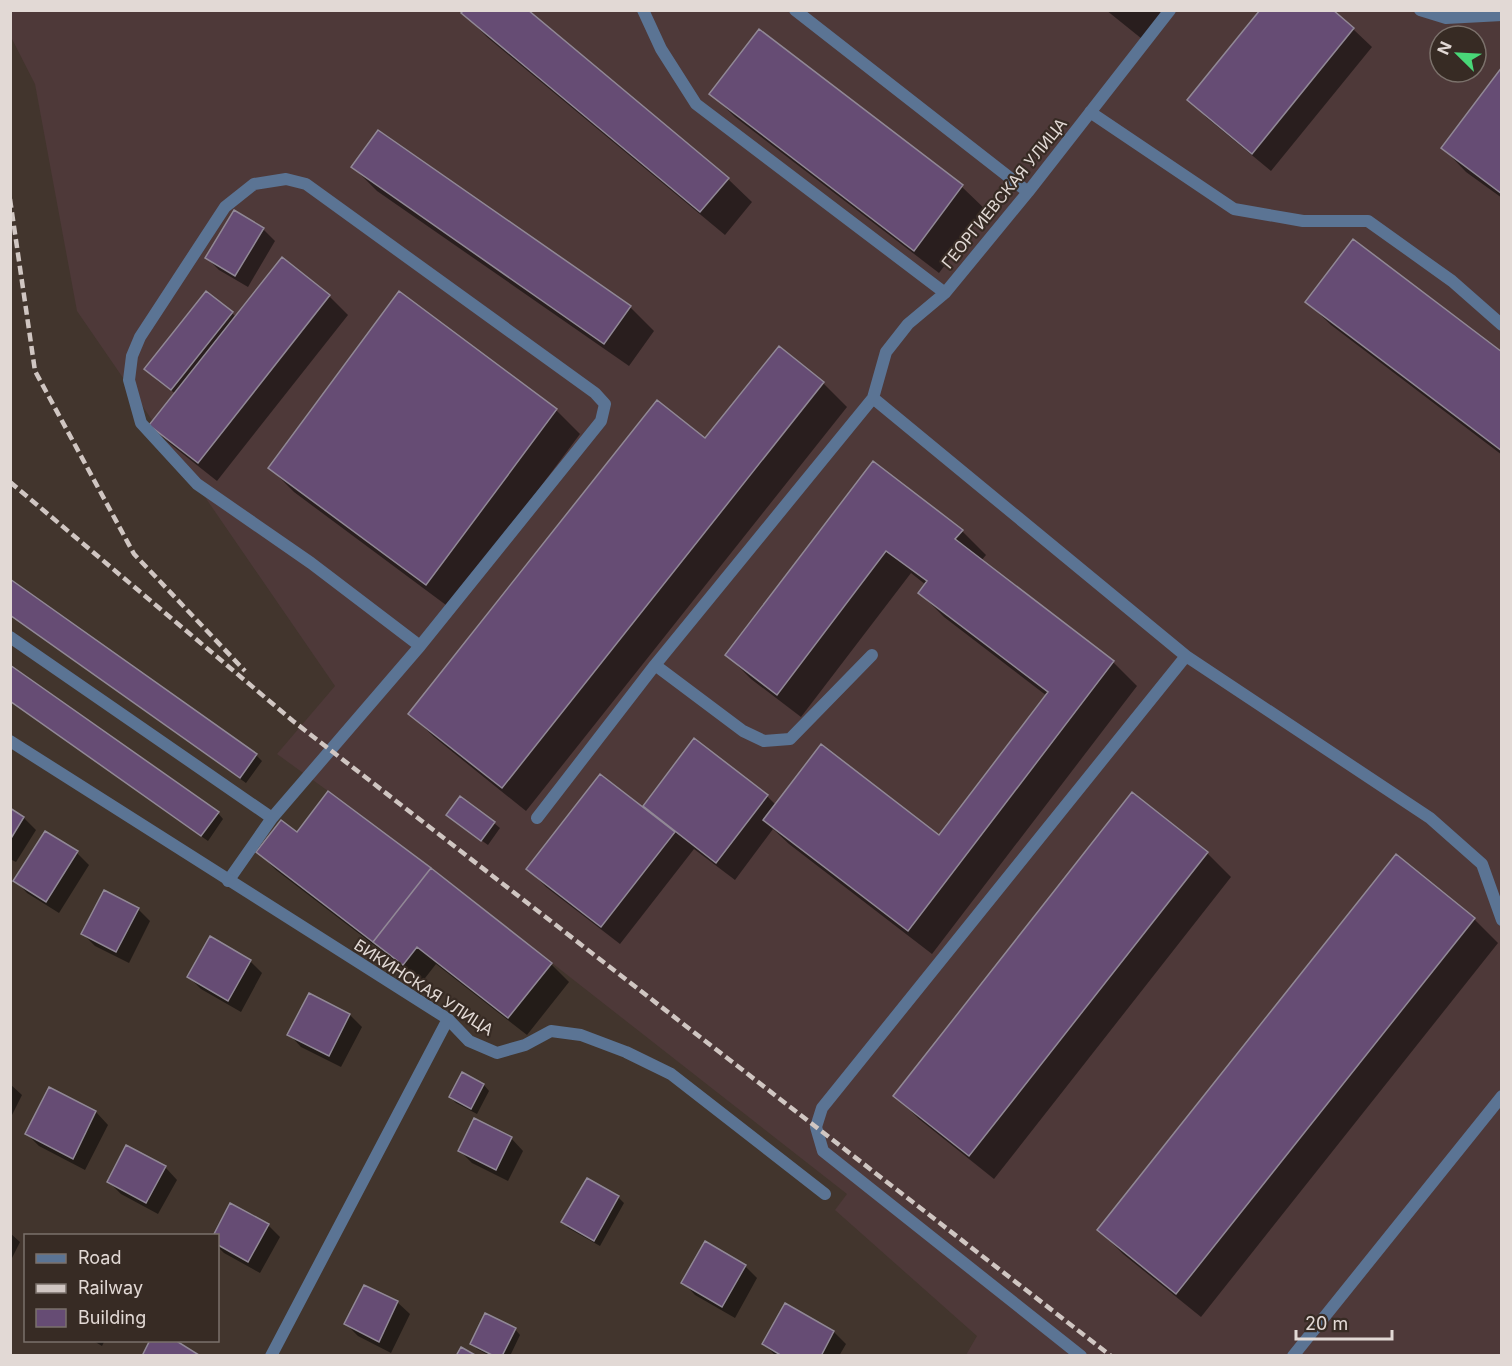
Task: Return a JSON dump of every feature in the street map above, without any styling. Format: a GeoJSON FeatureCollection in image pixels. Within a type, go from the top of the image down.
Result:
{"type":"FeatureCollection","features":[{"type":"Feature","properties":{"kind":"street"},"geometry":{"type":"LineString","coordinates":[[643,10],[661,49],[696,104],[945,293]]}},
{"type":"Feature","properties":{"kind":"street"},"geometry":{"type":"LineString","coordinates":[[795,10],[1028,192]]}},
{"type":"Feature","properties":{"kind":"street","name":"ГЕОРГИЕВСКАЯ УЛИЦА"},"geometry":{"type":"LineString","coordinates":[[873,398],[886,352],[908,324],[945,293],[1028,192],[1170,10]]}},
{"type":"Feature","properties":{"kind":"street"},"geometry":{"type":"LineString","coordinates":[[1420,10],[1446,18],[1502,15]]}},
{"type":"Feature","properties":{"kind":"street"},"geometry":{"type":"LineString","coordinates":[[1090,112],[1234,209],[1303,221],[1368,221],[1452,281],[1502,325]]}},
{"type":"Feature","properties":{"kind":"street"},"geometry":{"type":"LineString","coordinates":[[228,880],[272,818],[420,646],[602,421],[605,404],[595,393],[306,184],[286,179],[254,184],[225,207],[140,337],[132,357],[129,380],[141,423],[197,484],[311,563],[420,646]]}},
{"type":"Feature","properties":{"kind":"street"},"geometry":{"type":"LineString","coordinates":[[537,819],[655,665],[873,398],[1186,656],[1430,818],[1482,864],[1502,920]]}},
{"type":"Feature","properties":{"kind":"street"},"geometry":{"type":"LineString","coordinates":[[10,637],[272,818]]}},
{"type":"Feature","properties":{"kind":"street"},"geometry":{"type":"LineString","coordinates":[[655,665],[743,731],[764,741],[790,739],[872,655]]}},
{"type":"Feature","properties":{"kind":"street"},"geometry":{"type":"LineString","coordinates":[[1081,1356],[823,1151],[816,1127],[822,1108],[1186,656]]}},
{"type":"Feature","properties":{"kind":"street","name":"БИКИНСКАЯ УЛИЦА"},"geometry":{"type":"LineString","coordinates":[[10,741],[448,1019],[469,1041],[497,1053],[525,1045],[551,1031],[581,1035],[626,1052],[671,1074],[825,1194]]}},
{"type":"Feature","properties":{"kind":"street"},"geometry":{"type":"LineString","coordinates":[[271,1356],[448,1019]]}},
{"type":"Feature","properties":{"kind":"street"},"geometry":{"type":"LineString","coordinates":[[1293,1356],[1502,1096]]}},
{"type":"Feature","properties":{"kind":"shaded area"},"geometry":{"type":"Polygon","coordinates":[[[11,10],[1501,11],[1501,1355],[966,1355],[977,1336],[835,1210],[847,1194],[552,963],[277,754],[335,686],[77,311],[35,84],[11,37],[11,10]]]}},
{"type":"Feature","properties":{"kind":"building"},"geometry":{"type":"Polygon","coordinates":[[[464,10],[528,10],[729,178],[700,212],[461,13],[464,10]]]}},
{"type":"Feature","properties":{"kind":"building"},"geometry":{"type":"Polygon","coordinates":[[[1260,10],[1333,10],[1354,28],[1252,154],[1187,100],[1260,10]]]}},
{"type":"Feature","properties":{"kind":"building"},"geometry":{"type":"Polygon","coordinates":[[[759,29],[963,185],[914,251],[709,94],[759,29]]]}},
{"type":"Feature","properties":{"kind":"building"},"geometry":{"type":"Polygon","coordinates":[[[1502,67],[1502,194],[1441,148],[1502,67]]]}},
{"type":"Feature","properties":{"kind":"building"},"geometry":{"type":"Polygon","coordinates":[[[378,130],[631,306],[604,344],[351,167],[378,130]]]}},
{"type":"Feature","properties":{"kind":"building"},"geometry":{"type":"Polygon","coordinates":[[[234,210],[264,228],[235,276],[205,258],[234,210]]]}},
{"type":"Feature","properties":{"kind":"building"},"geometry":{"type":"Polygon","coordinates":[[[1353,239],[1502,352],[1502,451],[1305,302],[1353,239]]]}},
{"type":"Feature","properties":{"kind":"building"},"geometry":{"type":"Polygon","coordinates":[[[282,257],[330,295],[198,463],[149,425],[282,257]]]}},
{"type":"Feature","properties":{"kind":"building"},"geometry":{"type":"Polygon","coordinates":[[[206,291],[233,312],[171,390],[144,369],[206,291]]]}},
{"type":"Feature","properties":{"kind":"building"},"geometry":{"type":"Polygon","coordinates":[[[399,291],[557,409],[426,585],[268,468],[399,291]]]}},
{"type":"Feature","properties":{"kind":"building"},"geometry":{"type":"Polygon","coordinates":[[[779,346],[824,382],[502,788],[408,714],[657,400],[705,438],[779,346]]]}},
{"type":"Feature","properties":{"kind":"building"},"geometry":{"type":"Polygon","coordinates":[[[873,461],[963,530],[955,539],[1114,661],[908,931],[763,820],[821,744],[939,835],[1048,692],[918,593],[927,581],[886,551],[777,695],[725,655],[873,461]]]}},
{"type":"Feature","properties":{"kind":"building"},"geometry":{"type":"Polygon","coordinates":[[[10,579],[257,754],[240,778],[10,615],[10,579]]]}},
{"type":"Feature","properties":{"kind":"building"},"geometry":{"type":"Polygon","coordinates":[[[10,665],[219,812],[201,836],[10,701],[10,665]]]}},
{"type":"Feature","properties":{"kind":"building"},"geometry":{"type":"Polygon","coordinates":[[[694,738],[768,795],[716,863],[643,806],[694,738]]]}},
{"type":"Feature","properties":{"kind":"building"},"geometry":{"type":"Polygon","coordinates":[[[600,774],[675,832],[601,927],[526,869],[600,774]]]}},
{"type":"Feature","properties":{"kind":"building"},"geometry":{"type":"Polygon","coordinates":[[[328,791],[431,868],[373,942],[256,852],[281,820],[297,832],[328,791]]]}},
{"type":"Feature","properties":{"kind":"building"},"geometry":{"type":"Polygon","coordinates":[[[1132,792],[1208,852],[969,1156],[893,1096],[1132,792]]]}},
{"type":"Feature","properties":{"kind":"building"},"geometry":{"type":"Polygon","coordinates":[[[460,796],[495,822],[481,841],[446,815],[460,796]]]}},
{"type":"Feature","properties":{"kind":"building"},"geometry":{"type":"Polygon","coordinates":[[[10,808],[24,817],[10,840],[10,808]]]}},
{"type":"Feature","properties":{"kind":"building"},"geometry":{"type":"Polygon","coordinates":[[[45,831],[78,851],[46,902],[13,881],[45,831]]]}},
{"type":"Feature","properties":{"kind":"building"},"geometry":{"type":"Polygon","coordinates":[[[1396,854],[1475,918],[1176,1294],[1097,1230],[1396,854]]]}},
{"type":"Feature","properties":{"kind":"building"},"geometry":{"type":"Polygon","coordinates":[[[431,868],[552,963],[508,1018],[417,947],[403,965],[373,942],[431,868]]]}},
{"type":"Feature","properties":{"kind":"building"},"geometry":{"type":"Polygon","coordinates":[[[104,890],[139,908],[116,952],[81,934],[104,890]]]}},
{"type":"Feature","properties":{"kind":"building"},"geometry":{"type":"Polygon","coordinates":[[[210,936],[251,960],[228,1001],[187,977],[210,936]]]}},
{"type":"Feature","properties":{"kind":"building"},"geometry":{"type":"Polygon","coordinates":[[[309,993],[350,1014],[329,1056],[287,1035],[309,993]]]}},
{"type":"Feature","properties":{"kind":"building"},"geometry":{"type":"Polygon","coordinates":[[[462,1072],[484,1084],[471,1109],[449,1097],[462,1072]]]}},
{"type":"Feature","properties":{"kind":"building"},"geometry":{"type":"Polygon","coordinates":[[[49,1087],[96,1111],[73,1159],[25,1134],[49,1087]]]}},
{"type":"Feature","properties":{"kind":"building"},"geometry":{"type":"Polygon","coordinates":[[[474,1118],[512,1137],[496,1170],[458,1151],[474,1118]]]}},
{"type":"Feature","properties":{"kind":"building"},"geometry":{"type":"Polygon","coordinates":[[[126,1145],[166,1166],[146,1203],[107,1182],[126,1145]]]}},
{"type":"Feature","properties":{"kind":"building"},"geometry":{"type":"Polygon","coordinates":[[[587,1178],[619,1196],[594,1241],[561,1222],[587,1178]]]}},
{"type":"Feature","properties":{"kind":"building"},"geometry":{"type":"Polygon","coordinates":[[[230,1203],[269,1224],[248,1262],[219,1246],[219,1234],[214,1234],[230,1203]]]}},
{"type":"Feature","properties":{"kind":"building"},"geometry":{"type":"Polygon","coordinates":[[[705,1241],[746,1265],[722,1307],[681,1283],[705,1241]]]}},
{"type":"Feature","properties":{"kind":"building"},"geometry":{"type":"Polygon","coordinates":[[[364,1285],[398,1301],[379,1342],[344,1324],[364,1285]]]}},
{"type":"Feature","properties":{"kind":"building"},"geometry":{"type":"Polygon","coordinates":[[[785,1303],[834,1331],[821,1356],[782,1356],[762,1344],[785,1303]]]}},
{"type":"Feature","properties":{"kind":"building"},"geometry":{"type":"Polygon","coordinates":[[[485,1313],[516,1328],[502,1356],[494,1356],[470,1344],[485,1313]]]}},
{"type":"Feature","properties":{"kind":"building"},"geometry":{"type":"Polygon","coordinates":[[[149,1342],[178,1342],[199,1355],[142,1356],[149,1342]]]}},
{"type":"Feature","properties":{"kind":"building"},"geometry":{"type":"Polygon","coordinates":[[[461,1347],[477,1356],[456,1356],[461,1347]]]}},
{"type":"Feature","properties":{"kind":"railway"},"geometry":{"type":"LineString","coordinates":[[10,199],[35,371],[134,554],[245,671]]}},
{"type":"Feature","properties":{"kind":"railway"},"geometry":{"type":"LineString","coordinates":[[10,482],[293,721],[1111,1356]]}}]}
